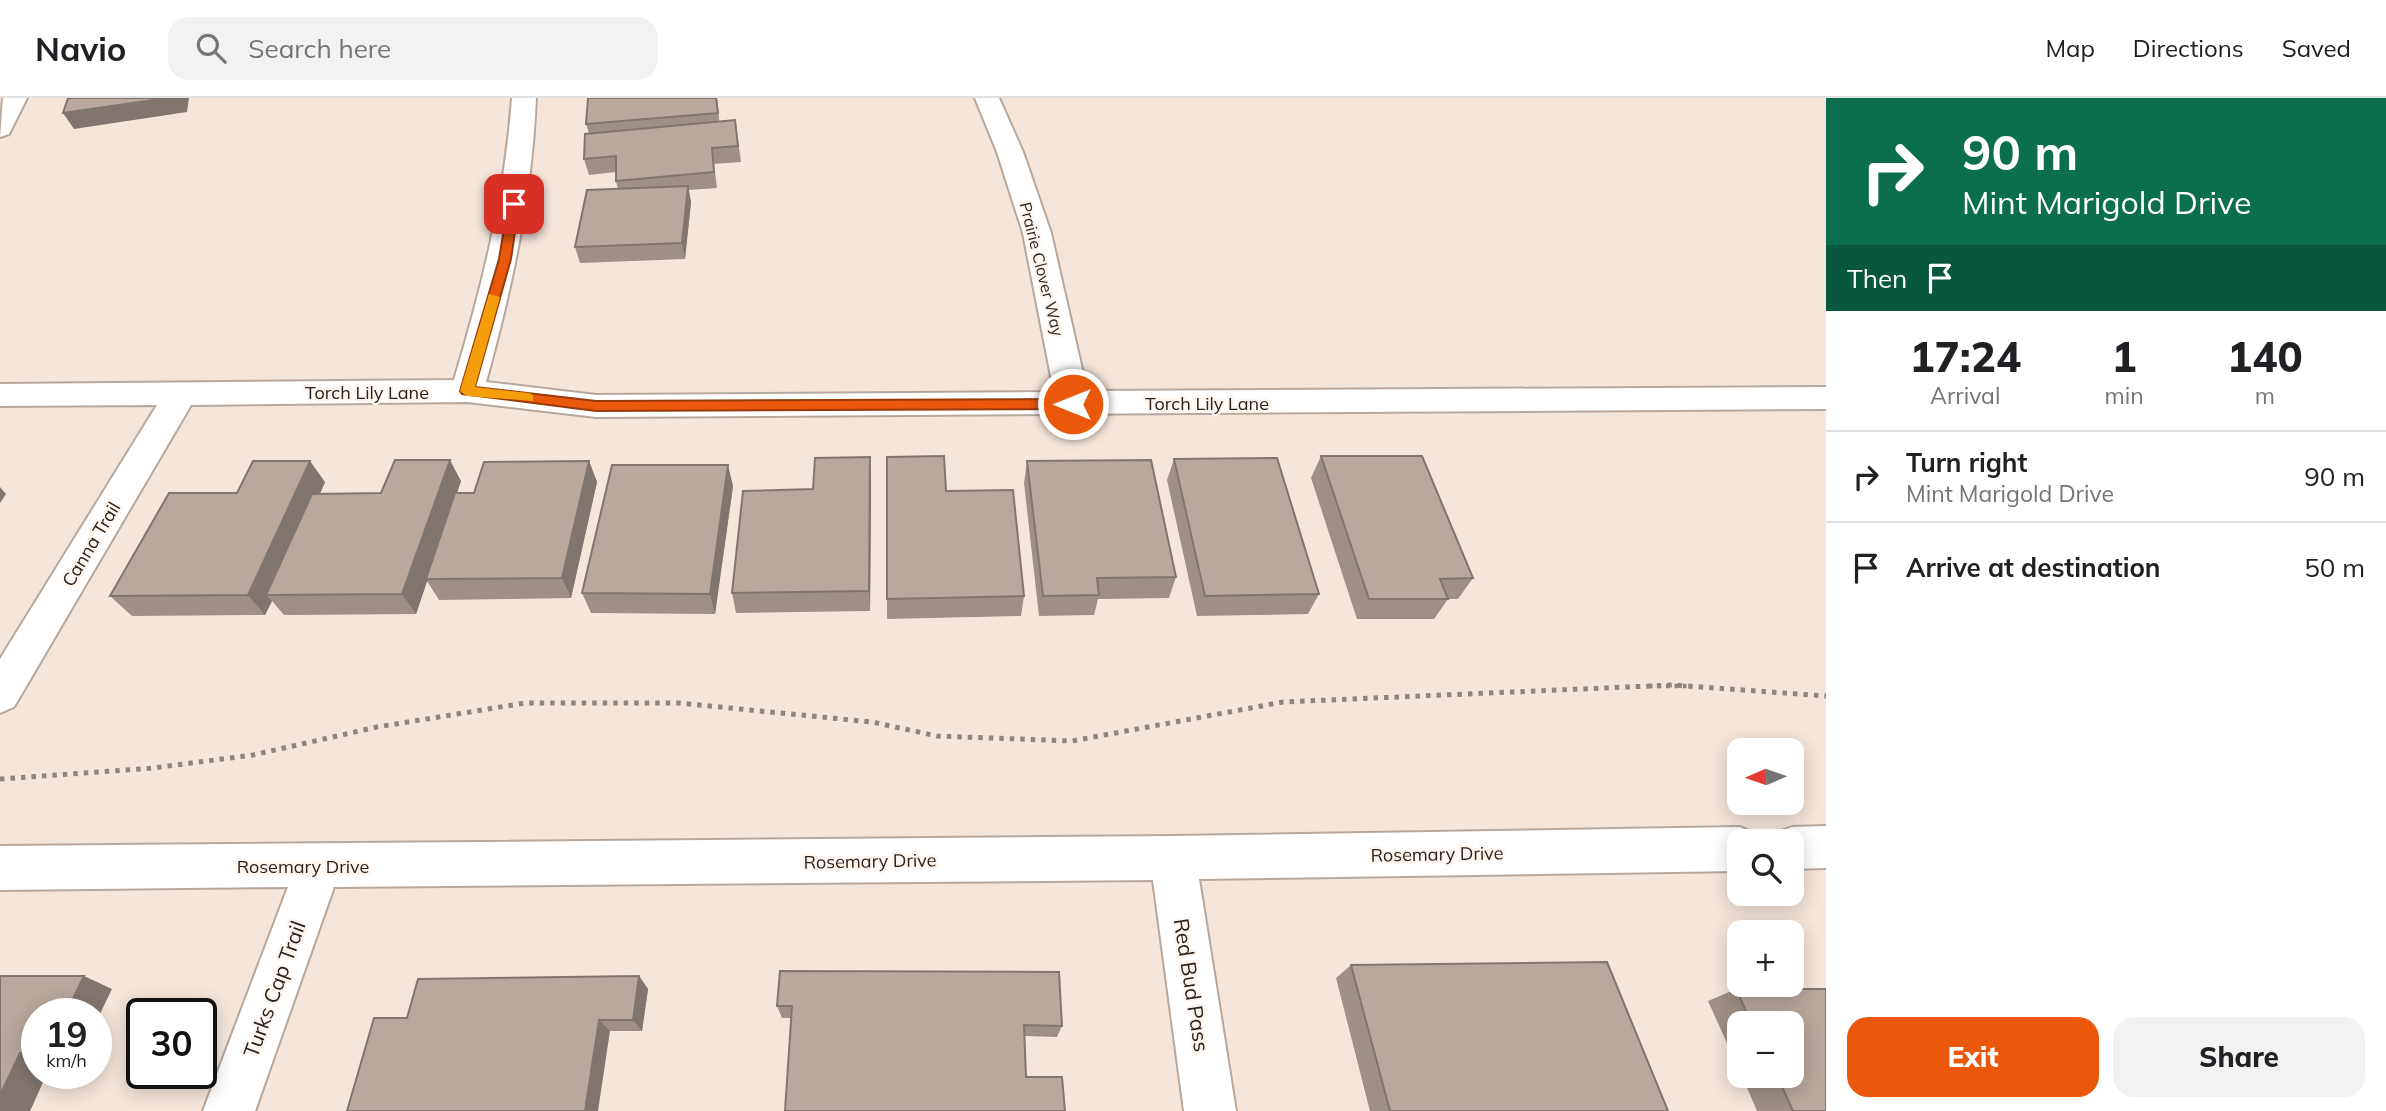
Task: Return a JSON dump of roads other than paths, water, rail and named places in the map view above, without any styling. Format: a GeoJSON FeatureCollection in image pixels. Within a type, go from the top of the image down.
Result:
{"type":"FeatureCollection","features":[{"type":"Feature","properties":{"kind":"street"},"geometry":{"type":"LineString","coordinates":[[0,129],[15,98]]}},
{"type":"Feature","properties":{"kind":"street"},"geometry":{"type":"LineString","coordinates":[[467,391],[505,259],[523,150],[524,98]]}},
{"type":"Feature","properties":{"kind":"street","name":"Prairie Clover Way"},"geometry":{"type":"LineString","coordinates":[[987,98],[1010,152],[1037,233],[1073,404]]}},
{"type":"Feature","properties":{"kind":"street","name":"Torch Lily Lane"},"geometry":{"type":"LineString","coordinates":[[0,395],[467,391],[596,406],[1826,398]]}},
{"type":"Feature","properties":{"kind":"street","name":"Canna Trail"},"geometry":{"type":"LineString","coordinates":[[0,695],[181,393]]}},
{"type":"Feature","properties":{"kind":"street"},"geometry":{"type":"LineString","coordinates":[[1804,848],[1826,847]]}},
{"type":"Feature","properties":{"kind":"street","name":"Rosemary Drive"},"geometry":{"type":"LineString","coordinates":[[0,867],[1173,858],[1727,849]]}},
{"type":"Feature","properties":{"kind":"street","name":"Red Bud Pass"},"geometry":{"type":"LineString","coordinates":[[1173,858],[1210,1111]]}},
{"type":"Feature","properties":{"kind":"street","name":"Turks Cap Trail"},"geometry":{"type":"LineString","coordinates":[[229,1111],[319,866]]}}]}
